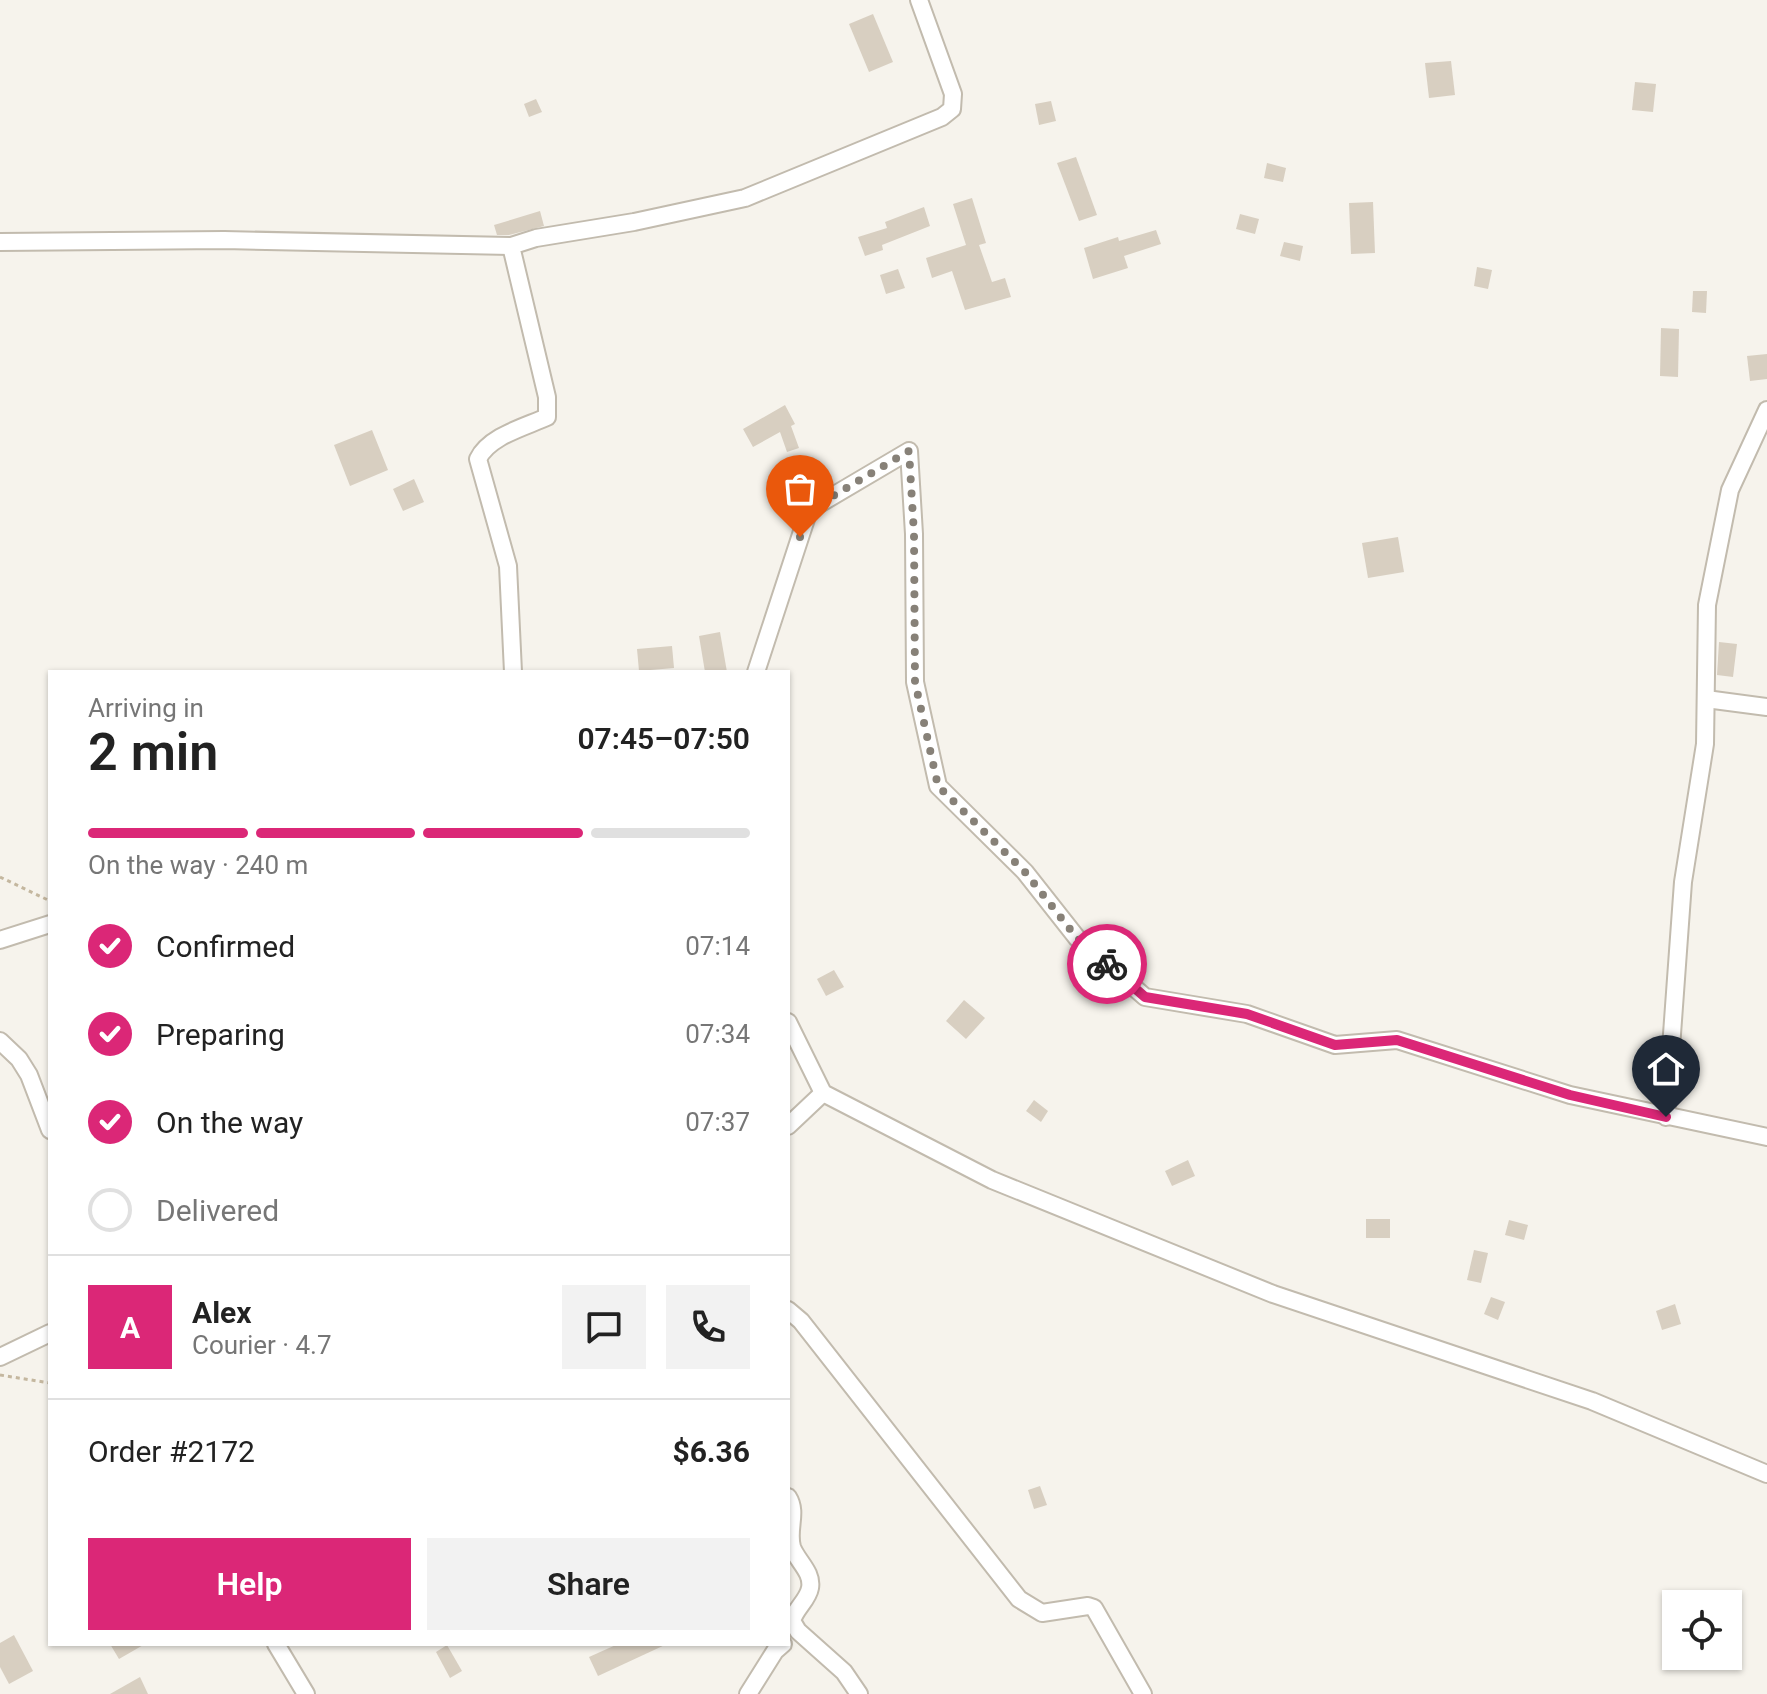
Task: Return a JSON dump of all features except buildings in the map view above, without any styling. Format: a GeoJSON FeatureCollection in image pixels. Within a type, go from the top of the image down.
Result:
{"type":"FeatureCollection","features":[{"type":"Feature","properties":{"kind":"street"},"geometry":{"type":"LineString","coordinates":[[0,242],[224,240],[511,246],[536,238],[634,222],[745,198],[942,117],[952,109],[953,94],[919,0]]}},
{"type":"Feature","properties":{"kind":"street"},"geometry":{"type":"LineString","coordinates":[[511,246],[547,397],[547,417],[493,442],[483,449],[478,459],[508,566],[513,670]]}},
{"type":"Feature","properties":{"kind":"street"},"geometry":{"type":"LineString","coordinates":[[1666,1117],[1683,882],[1705,744],[1707,605],[1730,490],[1767,410]]}},
{"type":"Feature","properties":{"kind":"street"},"geometry":{"type":"LineString","coordinates":[[757,670],[809,510],[909,451],[914,534],[915,682],[938,786],[1025,872],[1077,938],[1145,997],[1247,1014],[1335,1045],[1397,1040],[1570,1095],[1767,1137]]}},
{"type":"Feature","properties":{"kind":"street"},"geometry":{"type":"LineString","coordinates":[[1706,699],[1767,707]]}},
{"type":"Feature","properties":{"kind":"street"},"geometry":{"type":"LineString","coordinates":[[0,940],[48,925]]}},
{"type":"Feature","properties":{"kind":"street"},"geometry":{"type":"LineString","coordinates":[[790,1026],[823,1093],[992,1180],[1273,1294],[1592,1401],[1767,1474]]}},
{"type":"Feature","properties":{"kind":"street"},"geometry":{"type":"LineString","coordinates":[[0,1041],[19,1059],[29,1075],[48,1125]]}},
{"type":"Feature","properties":{"kind":"street"},"geometry":{"type":"LineString","coordinates":[[790,1124],[823,1093]]}},
{"type":"Feature","properties":{"kind":"street"},"geometry":{"type":"LineString","coordinates":[[790,1312],[811,1334],[1019,1599],[1042,1613],[1088,1606],[1094,1608],[1143,1694]]}},
{"type":"Feature","properties":{"kind":"street"},"geometry":{"type":"LineString","coordinates":[[0,1357],[48,1334]]}},
{"type":"Feature","properties":{"kind":"street"},"geometry":{"type":"LineString","coordinates":[[790,1500],[793,1505],[790,1533],[793,1549],[809,1576],[811,1586],[794,1613],[793,1636],[844,1672],[859,1694]]}},
{"type":"Feature","properties":{"kind":"street"},"geometry":{"type":"LineString","coordinates":[[277,1646],[306,1694]]}},
{"type":"Feature","properties":{"kind":"street"},"geometry":{"type":"LineString","coordinates":[[748,1694],[781,1646]]}},
{"type":"Feature","properties":{"kind":"path"},"geometry":{"type":"LineString","coordinates":[[0,877],[48,900]]}},
{"type":"Feature","properties":{"kind":"path"},"geometry":{"type":"LineString","coordinates":[[0,1375],[48,1383]]}},
{"type":"Feature","properties":{"kind":"way so far"},"geometry":{"type":"LineString","coordinates":[[800,537],[809,510],[909,451],[914,534],[915,682],[938,786],[1025,872],[1077,938],[1107,964]]}},
{"type":"Feature","properties":{"kind":"route"},"geometry":{"type":"LineString","coordinates":[[1107,964],[1145,997],[1247,1014],[1335,1045],[1397,1040],[1570,1095],[1666,1117]]}}]}
